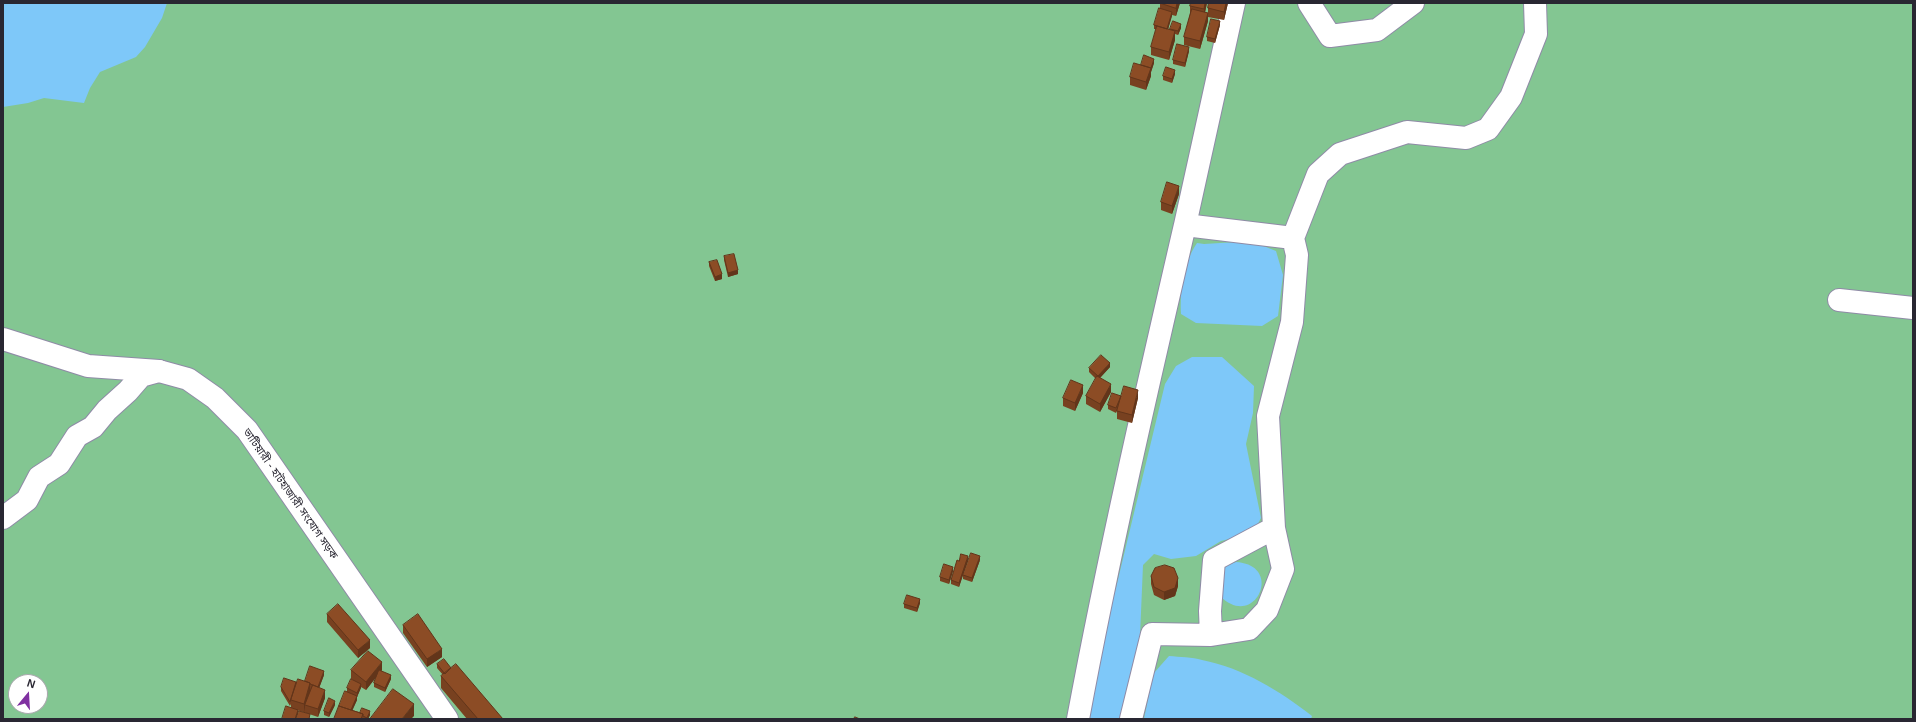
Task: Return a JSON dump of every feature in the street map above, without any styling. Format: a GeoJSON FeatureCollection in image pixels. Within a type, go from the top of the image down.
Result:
{"type":"FeatureCollection","features":[{"type":"Feature","properties":{"kind":"street"},"geometry":{"type":"LineString","coordinates":[[1078,719],[1092,645],[1234,3]]}},
{"type":"Feature","properties":{"kind":"street"},"geometry":{"type":"LineString","coordinates":[[1309,3],[1330,36],[1377,30],[1413,3]]}},
{"type":"Feature","properties":{"kind":"street"},"geometry":{"type":"LineString","coordinates":[[1131,719],[1152,634],[1211,635],[1249,629],[1268,610],[1283,569],[1274,528],[1268,416],[1292,322],[1297,254],[1293,238],[1318,174],[1340,154],[1406,132],[1466,138],[1488,129],[1512,97],[1536,34],[1535,3]]}},
{"type":"Feature","properties":{"kind":"street"},"geometry":{"type":"LineString","coordinates":[[1185,225],[1293,238]]}},
{"type":"Feature","properties":{"kind":"street"},"geometry":{"type":"LineString","coordinates":[[1839,300],[1913,308]]}},
{"type":"Feature","properties":{"kind":"street","name":"ভাটিয়ারী - হাটহাজারী সংযোগ সড়ক"},"geometry":{"type":"LineString","coordinates":[[3,338],[88,366],[158,371],[188,379],[215,398],[247,430],[447,719]]}},
{"type":"Feature","properties":{"kind":"street"},"geometry":{"type":"LineString","coordinates":[[3,518],[27,500],[39,477],[59,464],[77,436],[93,427],[107,410],[128,391],[141,376],[158,371]]}},
{"type":"Feature","properties":{"kind":"street"},"geometry":{"type":"LineString","coordinates":[[1211,635],[1210,610],[1214,560],[1274,528]]}},
{"type":"Feature","properties":{"kind":"green space"},"geometry":{"type":"Polygon","coordinates":[[[3,3],[1913,3],[1913,719],[3,719],[3,3]]]}},
{"type":"Feature","properties":{"kind":"water"},"geometry":{"type":"Polygon","coordinates":[[[3,3],[167,3],[162,18],[145,47],[136,57],[100,72],[90,88],[84,103],[44,98],[28,103],[3,107],[3,3]]]}},
{"type":"Feature","properties":{"kind":"water"},"geometry":{"type":"Polygon","coordinates":[[[1237,242],[1261,245],[1276,251],[1283,275],[1278,316],[1262,326],[1196,323],[1181,314],[1183,277],[1188,259],[1197,243],[1237,242]]]}},
{"type":"Feature","properties":{"kind":"water"},"geometry":{"type":"Polygon","coordinates":[[[1192,357],[1222,357],[1254,386],[1253,413],[1246,444],[1261,518],[1253,533],[1221,541],[1196,556],[1171,559],[1154,554],[1143,565],[1140,636],[1121,719],[1088,719],[1108,621],[1165,384],[1176,366],[1192,357]]]}},
{"type":"Feature","properties":{"kind":"water"},"geometry":{"type":"Polygon","coordinates":[[[1236,562],[1251,566],[1259,574],[1262,583],[1260,593],[1253,601],[1244,606],[1233,605],[1220,596],[1221,571],[1228,565],[1236,562]]]}},
{"type":"Feature","properties":{"kind":"water"},"geometry":{"type":"Polygon","coordinates":[[[1169,656],[1198,659],[1232,669],[1246,675],[1274,689],[1312,716],[1311,719],[1144,719],[1153,674],[1169,656]]]}},
{"type":"Feature","properties":{"kind":"building"},"geometry":{"type":"Polygon","coordinates":[[[1160,3],[1177,3],[1176,8],[1160,3]]]}},
{"type":"Feature","properties":{"kind":"building"},"geometry":{"type":"Polygon","coordinates":[[[1191,3],[1205,3],[1204,9],[1190,6],[1191,3]]]}},
{"type":"Feature","properties":{"kind":"building"},"geometry":{"type":"Polygon","coordinates":[[[1209,3],[1226,3],[1224,12],[1208,8],[1209,3]]]}},
{"type":"Feature","properties":{"kind":"building"},"geometry":{"type":"Polygon","coordinates":[[[1159,8],[1172,12],[1167,29],[1154,25],[1159,8]]]}},
{"type":"Feature","properties":{"kind":"building"},"geometry":{"type":"Polygon","coordinates":[[[1192,9],[1208,13],[1200,41],[1184,37],[1192,9]]]}},
{"type":"Feature","properties":{"kind":"building"},"geometry":{"type":"Polygon","coordinates":[[[1211,19],[1220,21],[1215,39],[1207,37],[1211,19]]]}},
{"type":"Feature","properties":{"kind":"building"},"geometry":{"type":"Polygon","coordinates":[[[1173,21],[1181,24],[1178,31],[1170,29],[1173,21]]]}},
{"type":"Feature","properties":{"kind":"building"},"geometry":{"type":"Polygon","coordinates":[[[1157,26],[1175,31],[1169,52],[1151,47],[1157,26]]]}},
{"type":"Feature","properties":{"kind":"building"},"geometry":{"type":"Polygon","coordinates":[[[1177,44],[1189,47],[1185,63],[1173,60],[1177,44]]]}},
{"type":"Feature","properties":{"kind":"building"},"geometry":{"type":"Polygon","coordinates":[[[1144,55],[1154,59],[1151,68],[1141,65],[1144,55]]]}},
{"type":"Feature","properties":{"kind":"building"},"geometry":{"type":"Polygon","coordinates":[[[1134,63],[1151,68],[1146,82],[1130,77],[1134,63]]]}},
{"type":"Feature","properties":{"kind":"building"},"geometry":{"type":"Polygon","coordinates":[[[1166,67],[1175,70],[1172,79],[1163,76],[1166,67]]]}},
{"type":"Feature","properties":{"kind":"building"},"geometry":{"type":"Polygon","coordinates":[[[1167,182],[1179,186],[1172,206],[1161,202],[1167,182]]]}},
{"type":"Feature","properties":{"kind":"building"},"geometry":{"type":"Polygon","coordinates":[[[734,254],[738,270],[728,273],[724,256],[734,254]]]}},
{"type":"Feature","properties":{"kind":"building"},"geometry":{"type":"Polygon","coordinates":[[[717,260],[722,274],[715,277],[709,262],[717,260]]]}},
{"type":"Feature","properties":{"kind":"building"},"geometry":{"type":"Polygon","coordinates":[[[1101,355],[1110,363],[1098,376],[1089,368],[1101,355]]]}},
{"type":"Feature","properties":{"kind":"building"},"geometry":{"type":"Polygon","coordinates":[[[1097,376],[1111,384],[1100,404],[1086,396],[1097,376]]]}},
{"type":"Feature","properties":{"kind":"building"},"geometry":{"type":"Polygon","coordinates":[[[1071,380],[1083,385],[1075,403],[1063,398],[1071,380]]]}},
{"type":"Feature","properties":{"kind":"building"},"geometry":{"type":"Polygon","coordinates":[[[1124,386],[1138,390],[1132,415],[1117,411],[1124,386]]]}},
{"type":"Feature","properties":{"kind":"building"},"geometry":{"type":"Polygon","coordinates":[[[1112,393],[1121,396],[1116,408],[1108,405],[1112,393]]]}},
{"type":"Feature","properties":{"kind":"building"},"geometry":{"type":"Polygon","coordinates":[[[971,553],[980,556],[972,578],[963,575],[971,553]]]}},
{"type":"Feature","properties":{"kind":"building"},"geometry":{"type":"Polygon","coordinates":[[[961,554],[968,556],[959,583],[951,580],[957,560],[959,561],[961,554]]]}},
{"type":"Feature","properties":{"kind":"building"},"geometry":{"type":"Polygon","coordinates":[[[944,564],[953,567],[949,580],[940,577],[944,564]]]}},
{"type":"Feature","properties":{"kind":"building"},"geometry":{"type":"Polygon","coordinates":[[[1165,565],[1174,568],[1178,578],[1175,588],[1164,592],[1154,587],[1151,576],[1155,568],[1165,565]]]}},
{"type":"Feature","properties":{"kind":"building"},"geometry":{"type":"Polygon","coordinates":[[[907,595],[920,599],[917,608],[904,604],[907,595]]]}},
{"type":"Feature","properties":{"kind":"building"},"geometry":{"type":"Polygon","coordinates":[[[338,604],[370,640],[358,650],[327,614],[338,604]]]}},
{"type":"Feature","properties":{"kind":"building"},"geometry":{"type":"Polygon","coordinates":[[[418,614],[442,649],[427,659],[403,625],[418,614]]]}},
{"type":"Feature","properties":{"kind":"building"},"geometry":{"type":"Polygon","coordinates":[[[368,651],[382,662],[366,682],[351,670],[368,651]]]}},
{"type":"Feature","properties":{"kind":"building"},"geometry":{"type":"Polygon","coordinates":[[[444,659],[451,668],[445,674],[437,664],[444,659]]]}},
{"type":"Feature","properties":{"kind":"building"},"geometry":{"type":"Polygon","coordinates":[[[456,664],[503,719],[478,719],[441,676],[456,664]]]}},
{"type":"Feature","properties":{"kind":"building"},"geometry":{"type":"Polygon","coordinates":[[[310,666],[324,671],[318,687],[305,681],[310,666]]]}},
{"type":"Feature","properties":{"kind":"building"},"geometry":{"type":"Polygon","coordinates":[[[379,670],[391,675],[385,688],[374,683],[379,670]]]}},
{"type":"Feature","properties":{"kind":"building"},"geometry":{"type":"Polygon","coordinates":[[[284,678],[296,682],[290,702],[281,687],[284,678]]]}},
{"type":"Feature","properties":{"kind":"building"},"geometry":{"type":"Polygon","coordinates":[[[298,679],[310,683],[304,704],[291,700],[298,679]]]}},
{"type":"Feature","properties":{"kind":"building"},"geometry":{"type":"Polygon","coordinates":[[[351,679],[361,684],[357,693],[347,688],[351,679]]]}},
{"type":"Feature","properties":{"kind":"building"},"geometry":{"type":"Polygon","coordinates":[[[313,685],[325,690],[318,709],[305,705],[313,685]]]}},
{"type":"Feature","properties":{"kind":"building"},"geometry":{"type":"Polygon","coordinates":[[[393,689],[414,704],[402,719],[370,719],[393,689]]]}},
{"type":"Feature","properties":{"kind":"building"},"geometry":{"type":"Polygon","coordinates":[[[345,691],[357,696],[351,710],[339,706],[345,691]]]}},
{"type":"Feature","properties":{"kind":"building"},"geometry":{"type":"Polygon","coordinates":[[[329,698],[335,701],[329,713],[324,711],[329,698]]]}},
{"type":"Feature","properties":{"kind":"building"},"geometry":{"type":"Polygon","coordinates":[[[286,706],[298,710],[295,719],[282,719],[286,706]]]}},
{"type":"Feature","properties":{"kind":"building"},"geometry":{"type":"Polygon","coordinates":[[[339,706],[363,714],[361,719],[334,719],[339,706]]]}},
{"type":"Feature","properties":{"kind":"building"},"geometry":{"type":"Polygon","coordinates":[[[362,708],[370,711],[367,718],[360,713],[362,708]]]}},
{"type":"Feature","properties":{"kind":"building"},"geometry":{"type":"Polygon","coordinates":[[[299,711],[310,714],[309,719],[296,719],[299,711]]]}}]}
